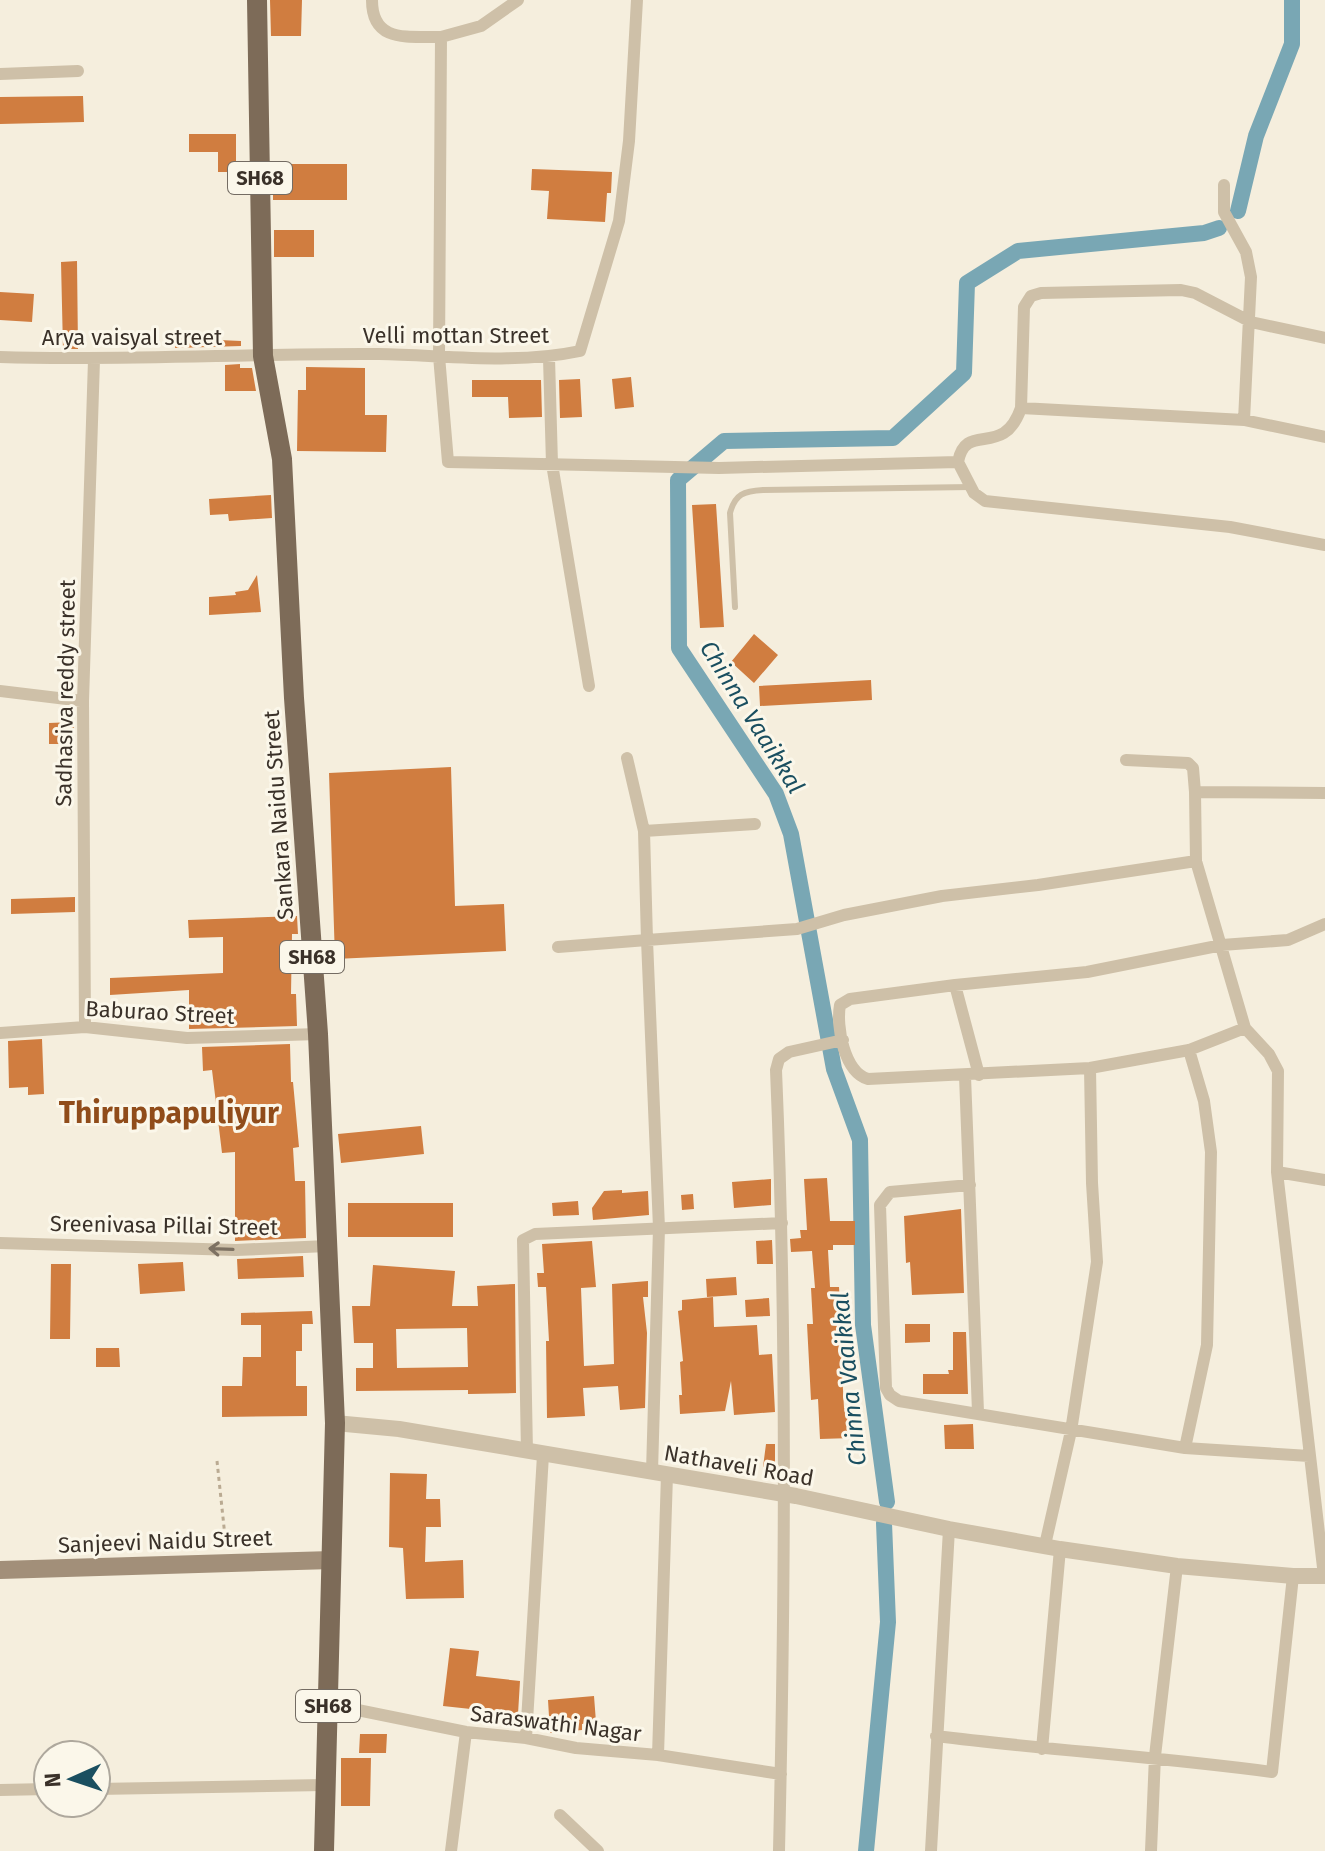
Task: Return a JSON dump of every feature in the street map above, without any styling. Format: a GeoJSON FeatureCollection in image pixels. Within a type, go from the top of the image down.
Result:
{"type":"FeatureCollection","features":[{"type":"Feature","properties":{"kind":"main road","name":"SH68"},"geometry":{"type":"LineString","coordinates":[[257,0],[263,356]]}},
{"type":"Feature","properties":{"kind":"main road","name":"Sankara Naidu Street"},"geometry":{"type":"LineString","coordinates":[[263,356],[282,459],[294,698],[318,1034],[335,1423],[332,1560]]}},
{"type":"Feature","properties":{"kind":"main road","name":"SH68"},"geometry":{"type":"LineString","coordinates":[[324,1851],[332,1560]]}},
{"type":"Feature","properties":{"kind":"main road","name":"Sanjeevi Naidu Street"},"geometry":{"type":"LineString","coordinates":[[0,1570],[332,1560]]}},
{"type":"Feature","properties":{"kind":"street"},"geometry":{"type":"LineString","coordinates":[[372,0],[372,16],[382,29],[393,36],[441,37],[481,26],[518,0]]}},
{"type":"Feature","properties":{"kind":"street","name":"Velli mottan Street"},"geometry":{"type":"LineString","coordinates":[[263,356],[380,354],[549,358],[580,351],[619,221],[629,141],[637,0]]}},
{"type":"Feature","properties":{"kind":"street"},"geometry":{"type":"LineString","coordinates":[[441,37],[439,356],[448,462],[719,468],[958,462]]}},
{"type":"Feature","properties":{"kind":"street"},"geometry":{"type":"LineString","coordinates":[[0,74],[78,71]]}},
{"type":"Feature","properties":{"kind":"street"},"geometry":{"type":"LineString","coordinates":[[1224,185],[1224,212],[1246,252],[1251,277],[1244,420]]}},
{"type":"Feature","properties":{"kind":"street"},"geometry":{"type":"LineString","coordinates":[[1325,338],[1251,322],[1195,293],[1181,290],[1041,293],[1031,296],[1024,307],[1021,408],[1016,424],[1007,434],[968,441],[960,450],[958,462],[974,493],[985,501],[1230,527],[1325,545]]}},
{"type":"Feature","properties":{"kind":"street","name":"Arya vaisyal street"},"geometry":{"type":"LineString","coordinates":[[0,357],[94,360],[263,356]]}},
{"type":"Feature","properties":{"kind":"street"},"geometry":{"type":"LineString","coordinates":[[549,358],[552,464],[589,686]]}},
{"type":"Feature","properties":{"kind":"street","name":"Sadhasiva reddy street"},"geometry":{"type":"LineString","coordinates":[[85,1027],[83,701],[94,360]]}},
{"type":"Feature","properties":{"kind":"street"},"geometry":{"type":"LineString","coordinates":[[1021,408],[1244,420],[1325,437]]}},
{"type":"Feature","properties":{"kind":"street"},"geometry":{"type":"LineString","coordinates":[[0,691],[83,701]]}},
{"type":"Feature","properties":{"kind":"street"},"geometry":{"type":"LineString","coordinates":[[627,758],[644,831],[659,1228],[658,1755]]}},
{"type":"Feature","properties":{"kind":"street"},"geometry":{"type":"LineString","coordinates":[[1126,760],[1188,763],[1193,768],[1196,861],[1211,919],[1222,945],[1245,1028],[1269,1054],[1278,1071],[1277,1172],[1324,1576]]}},
{"type":"Feature","properties":{"kind":"street"},"geometry":{"type":"LineString","coordinates":[[1195,792],[1325,793]]}},
{"type":"Feature","properties":{"kind":"street"},"geometry":{"type":"LineString","coordinates":[[644,831],[755,824]]}},
{"type":"Feature","properties":{"kind":"street"},"geometry":{"type":"LineString","coordinates":[[558,947],[797,929],[844,915],[942,896],[1054,883],[1196,861]]}},
{"type":"Feature","properties":{"kind":"street"},"geometry":{"type":"LineString","coordinates":[[1245,1028],[1189,1050],[1090,1068],[972,1076],[862,1077],[856,1074],[839,1041],[839,1011],[844,1001],[955,985],[1087,972],[1222,945],[1288,940],[1325,924]]}},
{"type":"Feature","properties":{"kind":"street"},"geometry":{"type":"LineString","coordinates":[[955,985],[972,1076],[970,1185],[978,1412]]}},
{"type":"Feature","properties":{"kind":"street","name":"Baburao Street"},"geometry":{"type":"LineString","coordinates":[[0,1033],[85,1027],[187,1038],[318,1034]]}},
{"type":"Feature","properties":{"kind":"street"},"geometry":{"type":"LineString","coordinates":[[779,1851],[785,1495],[782,1223],[776,1070],[779,1059],[789,1052],[839,1041]]}},
{"type":"Feature","properties":{"kind":"street"},"geometry":{"type":"LineString","coordinates":[[1185,1448],[1207,1345],[1211,1152],[1204,1101],[1189,1050]]}},
{"type":"Feature","properties":{"kind":"street"},"geometry":{"type":"LineString","coordinates":[[1042,1749],[1052,1547],[1097,1262],[1090,1068]]}},
{"type":"Feature","properties":{"kind":"street"},"geometry":{"type":"LineString","coordinates":[[1277,1172],[1325,1180]]}},
{"type":"Feature","properties":{"kind":"street"},"geometry":{"type":"LineString","coordinates":[[970,1185],[890,1192],[880,1205],[886,1388],[890,1395],[899,1401],[1185,1448],[1309,1456]]}},
{"type":"Feature","properties":{"kind":"street"},"geometry":{"type":"LineString","coordinates":[[526,1738],[535,1454],[523,1240],[535,1234],[782,1223]]}},
{"type":"Feature","properties":{"kind":"street","name":"Sreenivasa Pillai Street"},"geometry":{"type":"LineString","coordinates":[[0,1243],[236,1250],[327,1246]]}},
{"type":"Feature","properties":{"kind":"street","name":"Nathaveli Road"},"geometry":{"type":"LineString","coordinates":[[335,1423],[399,1429],[785,1495],[1052,1547],[1177,1566],[1324,1576]]}},
{"type":"Feature","properties":{"kind":"street"},"geometry":{"type":"LineString","coordinates":[[931,1851],[949,1529]]}},
{"type":"Feature","properties":{"kind":"street"},"geometry":{"type":"LineString","coordinates":[[1151,1851],[1155,1756],[1177,1566]]}},
{"type":"Feature","properties":{"kind":"street"},"geometry":{"type":"LineString","coordinates":[[936,1736],[1042,1749],[1155,1756],[1272,1772],[1293,1576]]}},
{"type":"Feature","properties":{"kind":"street","name":"Saraswathi Nagar"},"geometry":{"type":"LineString","coordinates":[[328,1704],[466,1732],[526,1738],[576,1748],[658,1755],[781,1774]]}},
{"type":"Feature","properties":{"kind":"street"},"geometry":{"type":"LineString","coordinates":[[451,1851],[466,1732]]}},
{"type":"Feature","properties":{"kind":"street"},"geometry":{"type":"LineString","coordinates":[[112,1789],[324,1785]]}},
{"type":"Feature","properties":{"kind":"street"},"geometry":{"type":"LineString","coordinates":[[0,1790],[32,1789]]}},
{"type":"Feature","properties":{"kind":"street"},"geometry":{"type":"LineString","coordinates":[[560,1815],[598,1851]]}},
{"type":"Feature","properties":{"kind":"lane"},"geometry":{"type":"LineString","coordinates":[[735,607],[730,513],[739,494],[763,490],[971,487]]}},
{"type":"Feature","properties":{"kind":"path"},"geometry":{"type":"LineString","coordinates":[[217,1461],[228,1561]]}},
{"type":"Feature","properties":{"kind":"building"},"geometry":{"type":"Polygon","coordinates":[[[270,0],[302,0],[301,36],[271,36],[270,0]]]}},
{"type":"Feature","properties":{"kind":"building"},"geometry":{"type":"Polygon","coordinates":[[[83,96],[84,122],[0,124],[0,97],[83,96]]]}},
{"type":"Feature","properties":{"kind":"building"},"geometry":{"type":"Polygon","coordinates":[[[189,134],[236,134],[236,172],[218,172],[218,152],[189,152],[189,134]]]}},
{"type":"Feature","properties":{"kind":"building"},"geometry":{"type":"Polygon","coordinates":[[[273,164],[347,164],[347,200],[273,200],[273,164]]]}},
{"type":"Feature","properties":{"kind":"building"},"geometry":{"type":"Polygon","coordinates":[[[532,169],[612,172],[605,222],[547,219],[549,191],[531,190],[532,169]]]}},
{"type":"Feature","properties":{"kind":"building"},"geometry":{"type":"Polygon","coordinates":[[[274,230],[314,230],[314,257],[274,257],[274,230]]]}},
{"type":"Feature","properties":{"kind":"building"},"geometry":{"type":"Polygon","coordinates":[[[77,261],[78,349],[63,349],[61,262],[77,261]]]}},
{"type":"Feature","properties":{"kind":"building"},"geometry":{"type":"Polygon","coordinates":[[[0,292],[34,294],[32,322],[0,320],[0,292]]]}},
{"type":"Feature","properties":{"kind":"building"},"geometry":{"type":"Polygon","coordinates":[[[176,338],[241,341],[241,346],[175,348],[176,338]]]}},
{"type":"Feature","properties":{"kind":"building"},"geometry":{"type":"Polygon","coordinates":[[[240,364],[240,368],[252,368],[256,391],[225,391],[225,365],[240,364]]]}},
{"type":"Feature","properties":{"kind":"building"},"geometry":{"type":"Polygon","coordinates":[[[306,367],[365,368],[365,415],[387,415],[386,452],[297,451],[298,390],[306,390],[306,367]]]}},
{"type":"Feature","properties":{"kind":"building"},"geometry":{"type":"Polygon","coordinates":[[[631,377],[634,407],[615,409],[612,379],[631,377]]]}},
{"type":"Feature","properties":{"kind":"building"},"geometry":{"type":"Polygon","coordinates":[[[580,379],[582,417],[560,418],[559,380],[580,379]]]}},
{"type":"Feature","properties":{"kind":"building"},"geometry":{"type":"Polygon","coordinates":[[[472,380],[541,380],[542,417],[509,418],[508,397],[472,397],[472,380]]]}},
{"type":"Feature","properties":{"kind":"building"},"geometry":{"type":"Polygon","coordinates":[[[271,495],[272,518],[229,521],[228,514],[210,515],[209,499],[271,495]]]}},
{"type":"Feature","properties":{"kind":"building"},"geometry":{"type":"Polygon","coordinates":[[[716,504],[724,627],[700,628],[692,505],[716,504]]]}},
{"type":"Feature","properties":{"kind":"building"},"geometry":{"type":"Polygon","coordinates":[[[257,575],[261,612],[209,615],[209,597],[236,595],[235,592],[248,590],[257,575]]]}},
{"type":"Feature","properties":{"kind":"building"},"geometry":{"type":"Polygon","coordinates":[[[754,634],[778,655],[754,683],[731,662],[754,634]]]}},
{"type":"Feature","properties":{"kind":"building"},"geometry":{"type":"Polygon","coordinates":[[[871,680],[872,700],[760,706],[759,686],[871,680]]]}},
{"type":"Feature","properties":{"kind":"building"},"geometry":{"type":"Polygon","coordinates":[[[74,722],[74,744],[49,744],[49,723],[74,722]]]}},
{"type":"Feature","properties":{"kind":"building"},"geometry":{"type":"Polygon","coordinates":[[[451,767],[455,906],[504,904],[506,951],[335,959],[329,773],[451,767]]]}},
{"type":"Feature","properties":{"kind":"building"},"geometry":{"type":"Polygon","coordinates":[[[75,897],[75,912],[11,914],[11,899],[75,897]]]}},
{"type":"Feature","properties":{"kind":"building"},"geometry":{"type":"Polygon","coordinates":[[[297,916],[298,934],[292,934],[291,994],[296,994],[297,1026],[189,1029],[189,990],[110,995],[110,978],[223,973],[223,937],[189,938],[188,920],[297,916]]]}},
{"type":"Feature","properties":{"kind":"building"},"geometry":{"type":"Polygon","coordinates":[[[42,1039],[44,1094],[28,1095],[28,1087],[9,1088],[8,1041],[42,1039]]]}},
{"type":"Feature","properties":{"kind":"building"},"geometry":{"type":"Polygon","coordinates":[[[290,1044],[299,1147],[293,1148],[295,1181],[305,1181],[306,1238],[235,1241],[235,1152],[222,1153],[212,1070],[203,1071],[202,1047],[290,1044]]]}},
{"type":"Feature","properties":{"kind":"building"},"geometry":{"type":"Polygon","coordinates":[[[421,1126],[424,1154],[341,1163],[338,1134],[421,1126]]]}},
{"type":"Feature","properties":{"kind":"building"},"geometry":{"type":"Polygon","coordinates":[[[827,1178],[830,1221],[855,1221],[855,1245],[833,1245],[833,1250],[828,1250],[830,1287],[839,1287],[841,1322],[853,1322],[854,1372],[842,1372],[844,1408],[850,1408],[852,1438],[820,1439],[818,1399],[811,1400],[807,1324],[813,1324],[811,1288],[815,1288],[812,1251],[791,1252],[790,1239],[801,1238],[800,1230],[807,1230],[804,1179],[827,1178]]]}},
{"type":"Feature","properties":{"kind":"building"},"geometry":{"type":"Polygon","coordinates":[[[771,1179],[771,1205],[734,1208],[732,1182],[771,1179]]]}},
{"type":"Feature","properties":{"kind":"building"},"geometry":{"type":"Polygon","coordinates":[[[622,1190],[622,1193],[648,1191],[649,1215],[593,1220],[592,1208],[604,1191],[622,1190]]]}},
{"type":"Feature","properties":{"kind":"building"},"geometry":{"type":"Polygon","coordinates":[[[693,1194],[694,1209],[682,1210],[681,1195],[693,1194]]]}},
{"type":"Feature","properties":{"kind":"building"},"geometry":{"type":"Polygon","coordinates":[[[578,1201],[579,1215],[553,1216],[552,1203],[578,1201]]]}},
{"type":"Feature","properties":{"kind":"building"},"geometry":{"type":"Polygon","coordinates":[[[348,1203],[453,1203],[453,1237],[348,1237],[348,1203]]]}},
{"type":"Feature","properties":{"kind":"building"},"geometry":{"type":"Polygon","coordinates":[[[961,1209],[964,1293],[912,1295],[910,1262],[906,1263],[904,1216],[961,1209]]]}},
{"type":"Feature","properties":{"kind":"building"},"geometry":{"type":"Polygon","coordinates":[[[772,1240],[773,1264],[757,1264],[756,1241],[772,1240]]]}},
{"type":"Feature","properties":{"kind":"building"},"geometry":{"type":"Polygon","coordinates":[[[592,1241],[596,1287],[581,1288],[584,1366],[614,1364],[612,1284],[648,1281],[648,1297],[643,1297],[647,1333],[645,1408],[620,1410],[618,1386],[583,1388],[585,1416],[547,1418],[546,1341],[549,1341],[546,1287],[538,1287],[537,1273],[544,1273],[542,1244],[592,1241]]]}},
{"type":"Feature","properties":{"kind":"building"},"geometry":{"type":"Polygon","coordinates":[[[303,1256],[304,1277],[238,1279],[237,1259],[303,1256]]]}},
{"type":"Feature","properties":{"kind":"building"},"geometry":{"type":"Polygon","coordinates":[[[183,1262],[185,1291],[140,1294],[138,1264],[183,1262]]]}},
{"type":"Feature","properties":{"kind":"building"},"geometry":{"type":"Polygon","coordinates":[[[51,1264],[71,1264],[70,1339],[50,1339],[51,1264]]]}},
{"type":"Feature","properties":{"kind":"building"},"geometry":{"type":"Polygon","coordinates":[[[373,1265],[455,1271],[452,1306],[478,1306],[477,1286],[515,1284],[516,1393],[356,1391],[356,1368],[373,1368],[373,1343],[354,1343],[352,1306],[370,1306],[373,1265]],[[467,1328],[396,1329],[397,1368],[468,1367],[467,1328]]]}},
{"type":"Feature","properties":{"kind":"building"},"geometry":{"type":"Polygon","coordinates":[[[736,1277],[737,1295],[707,1297],[706,1279],[736,1277]]]}},
{"type":"Feature","properties":{"kind":"building"},"geometry":{"type":"Polygon","coordinates":[[[713,1297],[714,1327],[757,1325],[759,1355],[772,1354],[775,1412],[734,1415],[731,1381],[725,1411],[680,1414],[680,1362],[683,1361],[678,1311],[682,1310],[682,1300],[713,1297]]]}},
{"type":"Feature","properties":{"kind":"building"},"geometry":{"type":"Polygon","coordinates":[[[769,1298],[770,1316],[746,1317],[745,1300],[769,1298]]]}},
{"type":"Feature","properties":{"kind":"building"},"geometry":{"type":"Polygon","coordinates":[[[312,1311],[313,1324],[302,1324],[302,1351],[296,1351],[296,1386],[307,1386],[307,1416],[222,1417],[222,1386],[242,1386],[243,1357],[261,1357],[261,1325],[241,1325],[241,1313],[312,1311]]]}},
{"type":"Feature","properties":{"kind":"building"},"geometry":{"type":"Polygon","coordinates":[[[905,1324],[930,1324],[930,1342],[905,1343],[905,1324]]]}},
{"type":"Feature","properties":{"kind":"building"},"geometry":{"type":"Polygon","coordinates":[[[953,1332],[966,1332],[968,1394],[923,1394],[923,1374],[949,1374],[948,1370],[953,1370],[953,1332]]]}},
{"type":"Feature","properties":{"kind":"building"},"geometry":{"type":"Polygon","coordinates":[[[96,1348],[119,1348],[120,1367],[96,1367],[96,1348]]]}},
{"type":"Feature","properties":{"kind":"building"},"geometry":{"type":"Polygon","coordinates":[[[973,1424],[974,1449],[945,1449],[944,1425],[973,1424]]]}},
{"type":"Feature","properties":{"kind":"building"},"geometry":{"type":"Polygon","coordinates":[[[766,1444],[775,1444],[775,1469],[763,1467],[766,1444]]]}},
{"type":"Feature","properties":{"kind":"building"},"geometry":{"type":"Polygon","coordinates":[[[390,1473],[427,1474],[426,1499],[440,1499],[441,1527],[426,1527],[425,1562],[463,1560],[464,1598],[406,1599],[403,1548],[389,1547],[390,1473]]]}},
{"type":"Feature","properties":{"kind":"building"},"geometry":{"type":"Polygon","coordinates":[[[450,1648],[479,1651],[476,1676],[520,1681],[518,1714],[443,1706],[450,1648]]]}},
{"type":"Feature","properties":{"kind":"building"},"geometry":{"type":"Polygon","coordinates":[[[594,1696],[596,1722],[582,1724],[582,1730],[550,1733],[548,1700],[594,1696]]]}},
{"type":"Feature","properties":{"kind":"building"},"geometry":{"type":"Polygon","coordinates":[[[360,1734],[387,1734],[386,1753],[359,1753],[360,1734]]]}},
{"type":"Feature","properties":{"kind":"building"},"geometry":{"type":"Polygon","coordinates":[[[341,1758],[371,1758],[370,1806],[341,1806],[341,1758]]]}},
{"type":"Feature","properties":{"kind":"waterway","name":"Chinna Vaaikkal"},"geometry":{"type":"LineString","coordinates":[[1238,211],[1256,136],[1292,44],[1292,0]]}},
{"type":"Feature","properties":{"kind":"waterway","name":"Chinna Vaaikkal"},"geometry":{"type":"LineString","coordinates":[[887,1502],[863,1325],[860,1140],[834,1069],[791,834],[776,794],[679,648],[678,480],[724,441],[893,438],[964,373],[967,283],[1018,251],[1204,233],[1219,228]]}},
{"type":"Feature","properties":{"kind":"waterway","name":"Chinna Vaaikkal"},"geometry":{"type":"LineString","coordinates":[[866,1851],[888,1622],[884,1523]]}},
{"type":"Feature","properties":{"kind":"district","name":"Thiruppapuliyur"},"geometry":{"type":"Point","coordinates":[169,1113]}}]}
